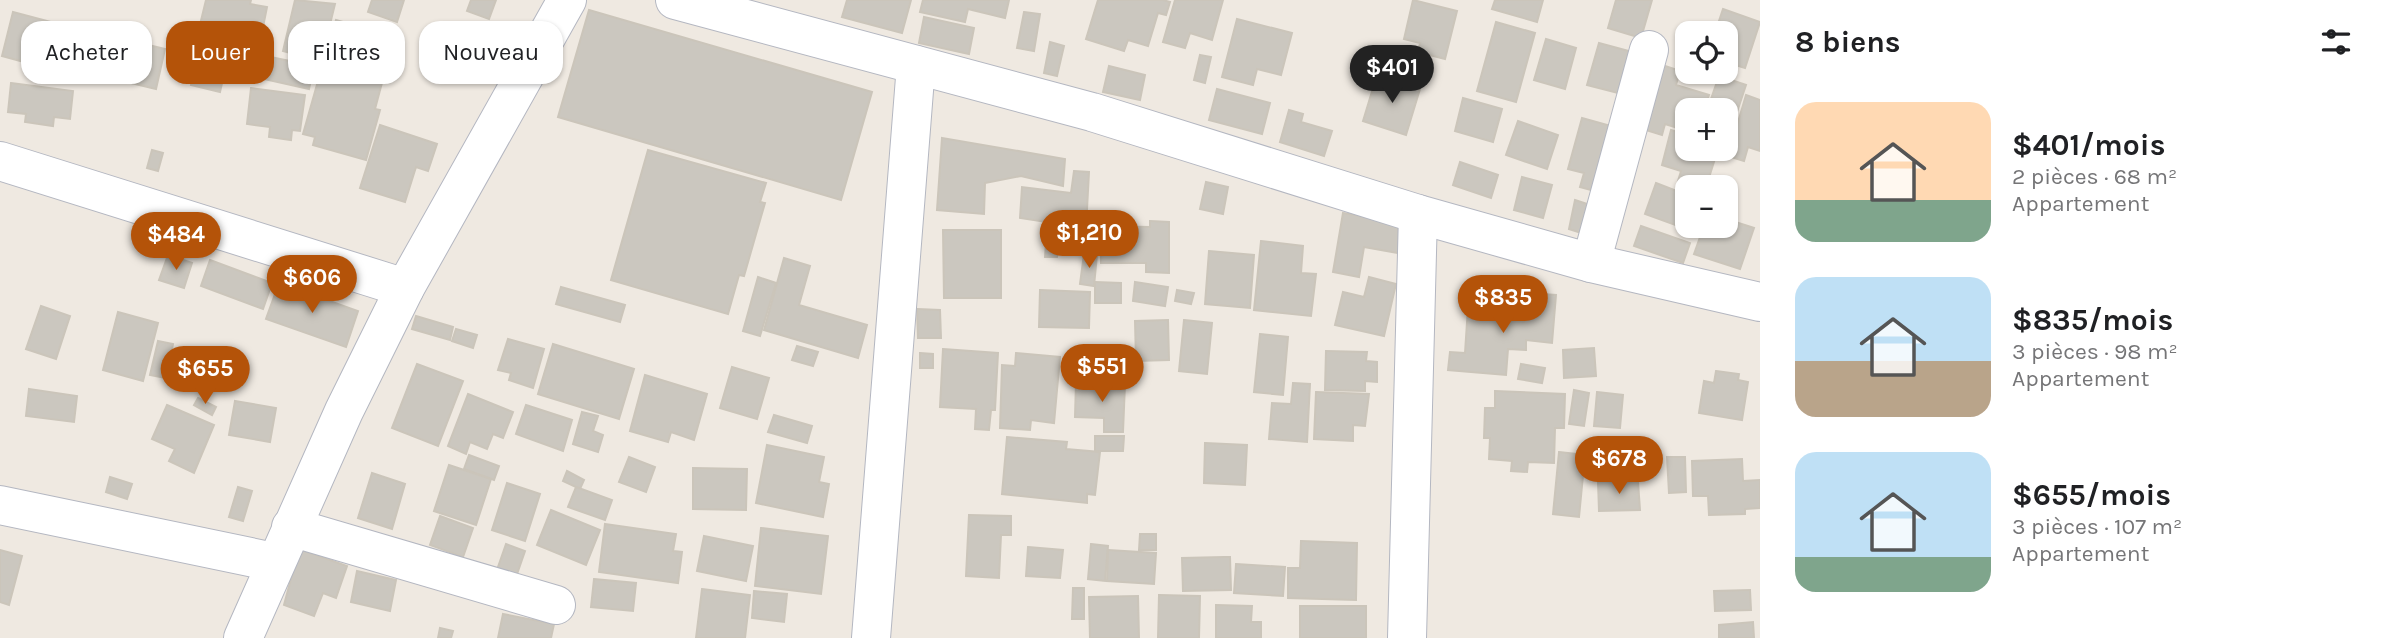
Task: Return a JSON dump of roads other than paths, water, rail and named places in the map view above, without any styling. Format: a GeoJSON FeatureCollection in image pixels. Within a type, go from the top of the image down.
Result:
{"type":"FeatureCollection","features":[{"type":"Feature","properties":{"kind":"street"},"geometry":{"type":"LineString","coordinates":[[243,638],[274,562],[405,288],[567,0]]}},
{"type":"Feature","properties":{"kind":"street"},"geometry":{"type":"LineString","coordinates":[[675,0],[1092,112],[1418,214],[1591,263],[1760,302]]}},
{"type":"Feature","properties":{"kind":"street"},"geometry":{"type":"LineString","coordinates":[[1591,263],[1648,50]]}},
{"type":"Feature","properties":{"kind":"street"},"geometry":{"type":"LineString","coordinates":[[871,638],[916,65]]}},
{"type":"Feature","properties":{"kind":"street"},"geometry":{"type":"LineString","coordinates":[[0,161],[405,288]]}},
{"type":"Feature","properties":{"kind":"street"},"geometry":{"type":"LineString","coordinates":[[1407,638],[1418,214]]}},
{"type":"Feature","properties":{"kind":"street"},"geometry":{"type":"LineString","coordinates":[[0,505],[274,562]]}},
{"type":"Feature","properties":{"kind":"street"},"geometry":{"type":"LineString","coordinates":[[291,527],[556,605]]}}]}
